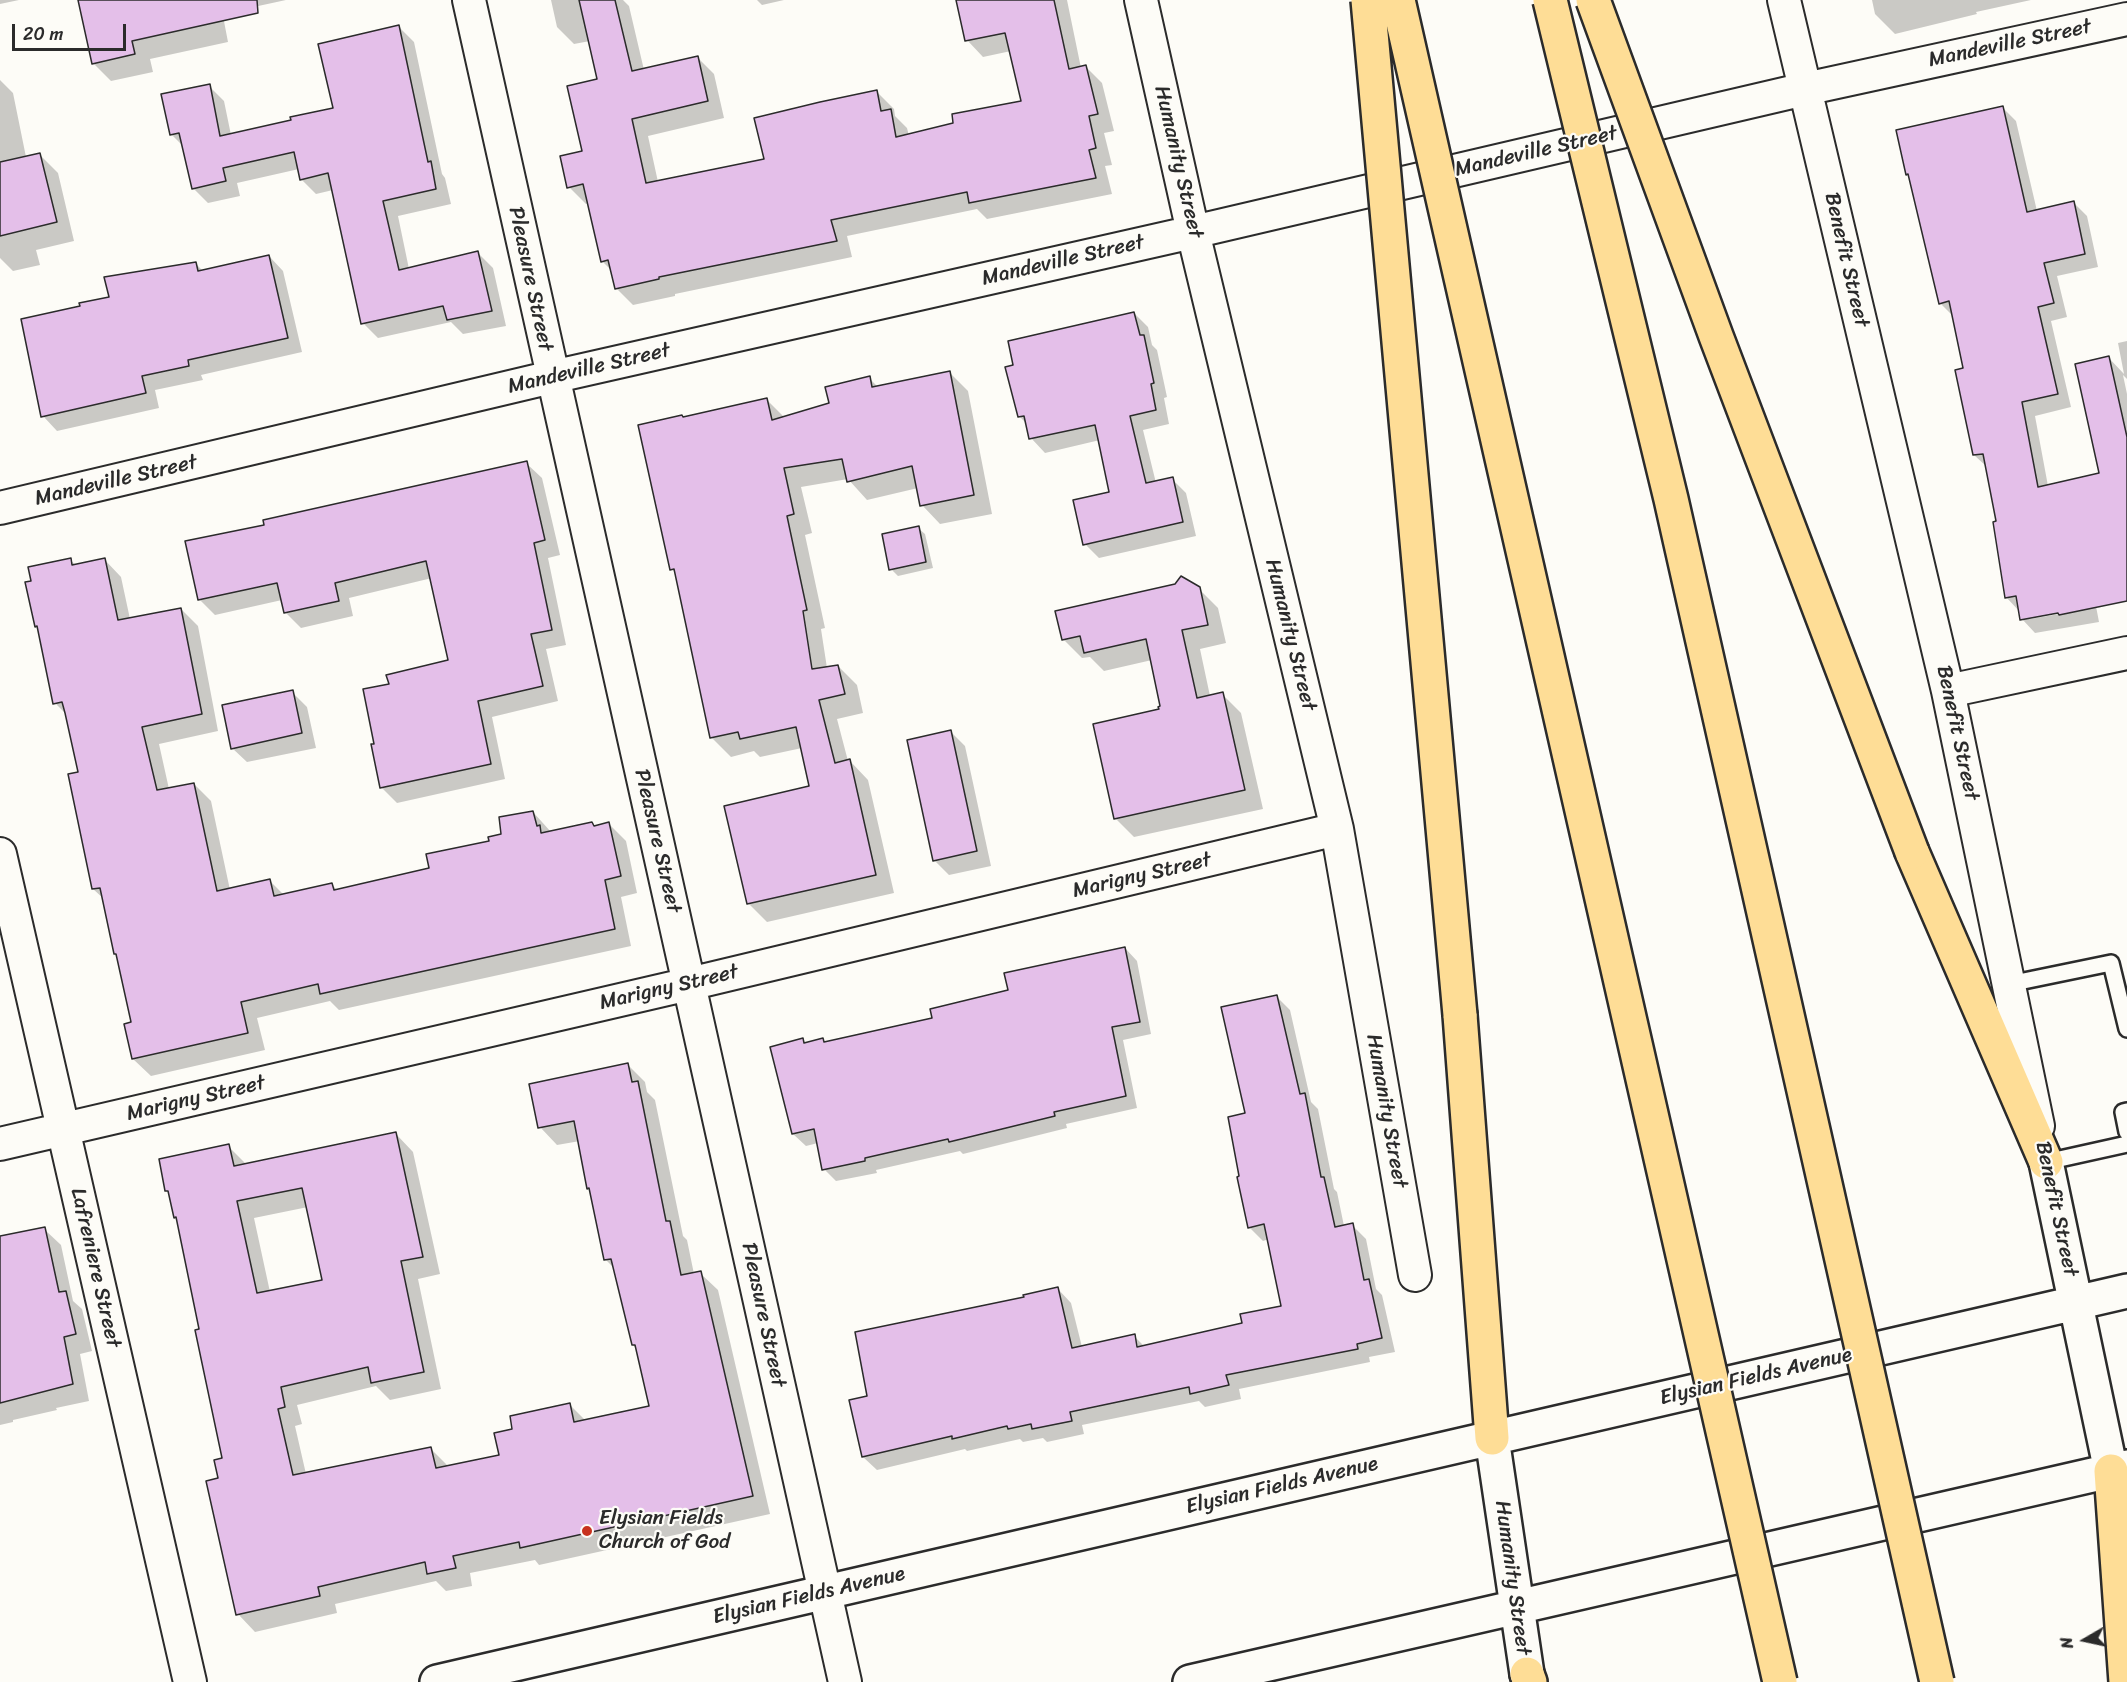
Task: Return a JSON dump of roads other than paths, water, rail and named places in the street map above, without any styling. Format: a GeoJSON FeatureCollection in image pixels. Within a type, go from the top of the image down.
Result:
{"type":"FeatureCollection","features":[{"type":"Feature","properties":{"kind":"highway"},"geometry":{"type":"LineString","coordinates":[[1368,0],[1460,1015],[1492,1438]]}},
{"type":"Feature","properties":{"kind":"highway"},"geometry":{"type":"LineString","coordinates":[[1398,0],[1780,1682]]}},
{"type":"Feature","properties":{"kind":"highway"},"geometry":{"type":"LineString","coordinates":[[1550,0],[1674,510],[1937,1682]]}},
{"type":"Feature","properties":{"kind":"highway"},"geometry":{"type":"LineString","coordinates":[[1593,0],[1724,357],[1912,852],[2046,1162]]}},
{"type":"Feature","properties":{"kind":"highway"},"geometry":{"type":"LineString","coordinates":[[2119,1469],[2126,1682]]}},
{"type":"Feature","properties":{"kind":"main road","name":"Benefit Street"},"geometry":{"type":"LineString","coordinates":[[2046,1162],[2075,1302],[2119,1469]]}},
{"type":"Feature","properties":{"kind":"main road","name":"Elysian Fields Avenue"},"geometry":{"type":"LineString","coordinates":[[437,1682],[2127,1291]]}},
{"type":"Feature","properties":{"kind":"main road","name":"Humanity Street"},"geometry":{"type":"LineString","coordinates":[[1492,1438],[1515,1607],[1528,1679]]}},
{"type":"Feature","properties":{"kind":"main road"},"geometry":{"type":"LineString","coordinates":[[1190,1682],[2119,1469]]}},
{"type":"Feature","properties":{"kind":"street","name":"Pleasure Street"},"geometry":{"type":"LineString","coordinates":[[469,0],[845,1682]]}},
{"type":"Feature","properties":{"kind":"street","name":"Humanity Street"},"geometry":{"type":"LineString","coordinates":[[1141,0],[1193,231],[1337,829],[1415,1275]]}},
{"type":"Feature","properties":{"kind":"street","name":"Benefit Street"},"geometry":{"type":"LineString","coordinates":[[1784,0],[1948,691],[2046,1162]]}},
{"type":"Feature","properties":{"kind":"street","name":"Mandeville Street"},"geometry":{"type":"LineString","coordinates":[[0,508],[552,377],[1805,89],[2127,19]]}},
{"type":"Feature","properties":{"kind":"street"},"geometry":{"type":"LineString","coordinates":[[1948,691],[2127,653]]}},
{"type":"Feature","properties":{"kind":"street","name":"Marigny Street"},"geometry":{"type":"LineString","coordinates":[[0,1144],[689,984],[1337,829]]}},
{"type":"Feature","properties":{"kind":"street","name":"Lafreniere Street"},"geometry":{"type":"LineString","coordinates":[[0,854],[190,1682]]}},
{"type":"Feature","properties":{"kind":"lane"},"geometry":{"type":"LineString","coordinates":[[2009,984],[2111,963],[2127,1029]]}},
{"type":"Feature","properties":{"kind":"lane"},"geometry":{"type":"LineString","coordinates":[[2127,1111],[2123,1112],[2127,1132]]}},
{"type":"Feature","properties":{"kind":"lane"},"geometry":{"type":"LineString","coordinates":[[2046,1162],[2127,1144]]}},
{"type":"Feature","properties":{"kind":"place","name":"Elysian Fields Church of God"},"geometry":{"type":"Point","coordinates":[587,1531]}}]}
